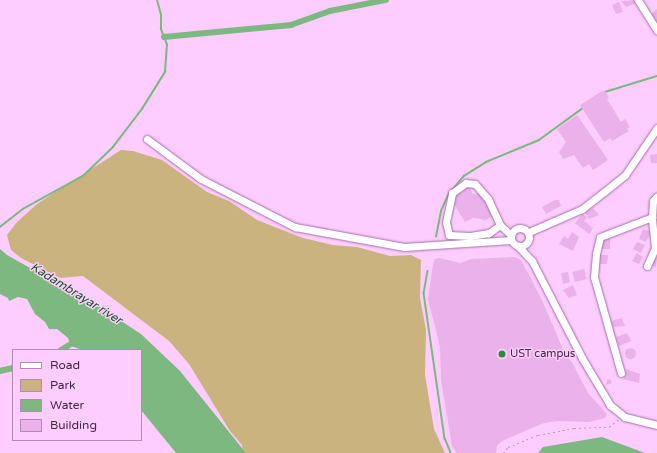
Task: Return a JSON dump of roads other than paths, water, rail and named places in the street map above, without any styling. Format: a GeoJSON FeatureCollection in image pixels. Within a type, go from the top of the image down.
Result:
{"type":"FeatureCollection","features":[{"type":"Feature","properties":{"kind":"street"},"geometry":{"type":"LineString","coordinates":[[638,0],[657,30]]}},
{"type":"Feature","properties":{"kind":"street"},"geometry":{"type":"LineString","coordinates":[[529,232],[582,209],[625,175],[657,128]]}},
{"type":"Feature","properties":{"kind":"street"},"geometry":{"type":"LineString","coordinates":[[147,139],[201,179],[295,227],[404,247],[511,237]]}},
{"type":"Feature","properties":{"kind":"street"},"geometry":{"type":"LineString","coordinates":[[448,244],[449,235],[446,222],[449,199],[452,193],[466,183],[475,184],[488,199],[500,225],[532,261],[582,358],[610,405],[622,416],[636,422],[657,425]]}},
{"type":"Feature","properties":{"kind":"street"},"geometry":{"type":"LineString","coordinates":[[647,266],[655,248],[652,217],[653,202],[657,196]]}},
{"type":"Feature","properties":{"kind":"street"},"geometry":{"type":"LineString","coordinates":[[621,373],[594,277],[600,237],[652,217]]}},
{"type":"Feature","properties":{"kind":"street"},"geometry":{"type":"LineString","coordinates":[[449,235],[470,236],[488,233],[500,225]]}},
{"type":"Feature","properties":{"kind":"street"},"geometry":{"type":"LineString","coordinates":[[511,237],[513,231],[521,227],[529,232]]}},
{"type":"Feature","properties":{"kind":"street"},"geometry":{"type":"LineString","coordinates":[[529,232],[532,261]]}},
{"type":"Feature","properties":{"kind":"street"},"geometry":{"type":"LineString","coordinates":[[518,246],[526,244],[529,241]]}},
{"type":"Feature","properties":{"kind":"water","name":"Kadambrayar river"},"geometry":{"type":"Polygon","coordinates":[[[0,249],[7,255],[100,307],[141,334],[180,371],[246,453],[176,453],[142,411],[142,349],[80,349],[71,346],[68,338],[57,329],[49,329],[45,322],[35,314],[27,299],[18,297],[9,301],[8,298],[0,294],[0,249]]]}},
{"type":"Feature","properties":{"kind":"water"},"geometry":{"type":"Polygon","coordinates":[[[602,437],[645,453],[538,453],[543,447],[602,437]]]}},
{"type":"Feature","properties":{"kind":"waterway"},"geometry":{"type":"LineString","coordinates":[[0,227],[23,209],[83,176],[113,147],[142,109],[165,72],[167,45],[161,29],[161,15],[157,0]]}},
{"type":"Feature","properties":{"kind":"waterway"},"geometry":{"type":"LineString","coordinates":[[164,37],[291,25],[330,11],[386,0]]}},
{"type":"Feature","properties":{"kind":"waterway"},"geometry":{"type":"LineString","coordinates":[[605,92],[657,76]]}},
{"type":"Feature","properties":{"kind":"waterway"},"geometry":{"type":"LineString","coordinates":[[453,189],[464,176],[486,162],[539,140],[583,108]]}},
{"type":"Feature","properties":{"kind":"waterway"},"geometry":{"type":"LineString","coordinates":[[436,237],[441,211],[449,193]]}},
{"type":"Feature","properties":{"kind":"waterway"},"geometry":{"type":"LineString","coordinates":[[428,271],[424,293],[445,438],[451,453]]}},
{"type":"Feature","properties":{"kind":"waterway"},"geometry":{"type":"LineString","coordinates":[[63,349],[76,341]]}},
{"type":"Feature","properties":{"kind":"waterway"},"geometry":{"type":"LineString","coordinates":[[0,371],[12,368]]}},
{"type":"Feature","properties":{"kind":"place","name":"UST campus"},"geometry":{"type":"Point","coordinates":[502,354]}}]}
